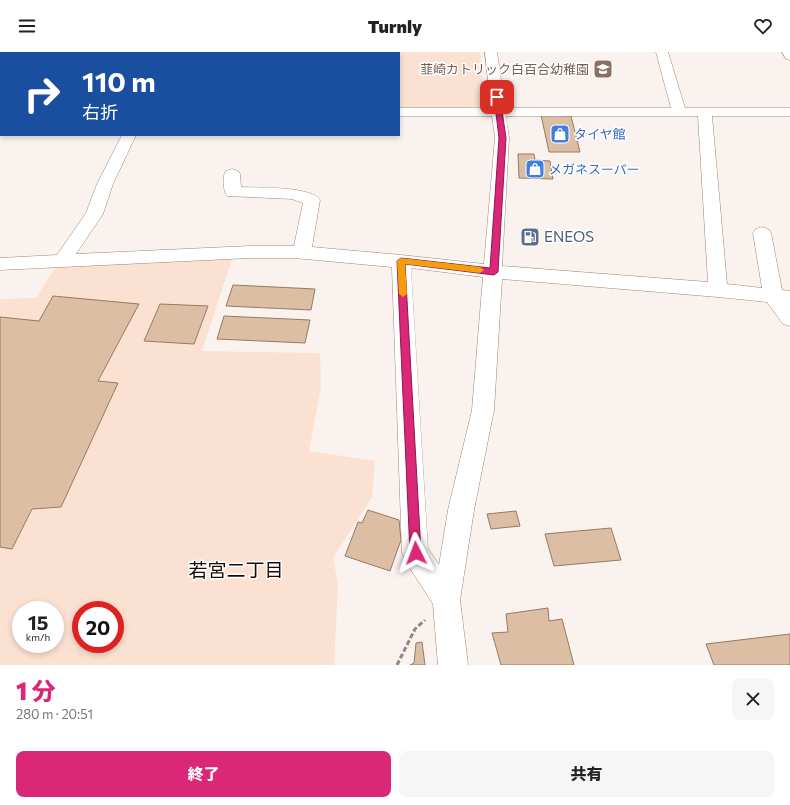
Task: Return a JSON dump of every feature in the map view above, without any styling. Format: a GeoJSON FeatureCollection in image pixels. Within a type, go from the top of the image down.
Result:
{"type":"FeatureCollection","features":[{"type":"Feature","properties":{"kind":"street"},"geometry":{"type":"LineString","coordinates":[[453,665],[446,600],[462,510],[483,410],[494,272],[502,138],[491,52]]}},
{"type":"Feature","properties":{"kind":"street"},"geometry":{"type":"LineString","coordinates":[[662,52],[680,112]]}},
{"type":"Feature","properties":{"kind":"street"},"geometry":{"type":"LineString","coordinates":[[788,52],[790,56]]}},
{"type":"Feature","properties":{"kind":"street"},"geometry":{"type":"LineString","coordinates":[[400,112],[790,112]]}},
{"type":"Feature","properties":{"kind":"street"},"geometry":{"type":"LineString","coordinates":[[705,112],[718,290]]}},
{"type":"Feature","properties":{"kind":"street"},"geometry":{"type":"LineString","coordinates":[[63,260],[94,214],[105,184],[129,136]]}},
{"type":"Feature","properties":{"kind":"street"},"geometry":{"type":"LineString","coordinates":[[232,174],[233,192],[293,194],[312,200],[302,253]]}},
{"type":"Feature","properties":{"kind":"street"},"geometry":{"type":"LineString","coordinates":[[762,233],[790,320]]}},
{"type":"Feature","properties":{"kind":"street"},"geometry":{"type":"LineString","coordinates":[[0,264],[250,252],[302,253],[401,261],[494,272],[718,290],[782,297]]}},
{"type":"Feature","properties":{"kind":"street"},"geometry":{"type":"LineString","coordinates":[[401,261],[416,553],[446,600]]}},
{"type":"Feature","properties":{"kind":"path"},"geometry":{"type":"LineString","coordinates":[[397,665],[415,629],[446,600]]}},
{"type":"Feature","properties":{"kind":"shaded area"},"geometry":{"type":"Polygon","coordinates":[[[400,52],[480,52],[485,107],[400,107],[400,52]]]}},
{"type":"Feature","properties":{"kind":"shaded area"},"geometry":{"type":"Polygon","coordinates":[[[233,256],[202,351],[320,353],[321,387],[309,451],[375,461],[372,497],[333,558],[338,585],[334,665],[0,665],[0,299],[36,298],[56,266],[233,256]]]}},
{"type":"Feature","properties":{"kind":"building","name":"タイヤ館"},"geometry":{"type":"Polygon","coordinates":[[[541,115],[571,116],[580,152],[549,152],[541,115]]]}},
{"type":"Feature","properties":{"kind":"building","name":"メガネスーパー"},"geometry":{"type":"Polygon","coordinates":[[[518,154],[534,154],[535,160],[550,161],[553,179],[519,178],[518,154]]]}},
{"type":"Feature","properties":{"kind":"building"},"geometry":{"type":"Polygon","coordinates":[[[233,285],[315,289],[311,310],[226,306],[233,285]]]}},
{"type":"Feature","properties":{"kind":"building"},"geometry":{"type":"Polygon","coordinates":[[[53,296],[139,304],[98,381],[118,383],[61,507],[32,509],[12,549],[0,547],[0,317],[39,321],[53,296]]]}},
{"type":"Feature","properties":{"kind":"building"},"geometry":{"type":"Polygon","coordinates":[[[160,304],[208,306],[194,344],[144,341],[160,304]]]}},
{"type":"Feature","properties":{"kind":"building"},"geometry":{"type":"Polygon","coordinates":[[[224,316],[310,320],[305,343],[217,339],[224,316]]]}},
{"type":"Feature","properties":{"kind":"building"},"geometry":{"type":"Polygon","coordinates":[[[368,510],[399,520],[401,540],[390,571],[345,556],[358,522],[362,523],[368,510]]]}},
{"type":"Feature","properties":{"kind":"building"},"geometry":{"type":"Polygon","coordinates":[[[516,511],[520,526],[491,529],[487,514],[516,511]]]}},
{"type":"Feature","properties":{"kind":"building"},"geometry":{"type":"Polygon","coordinates":[[[611,528],[621,560],[554,566],[545,534],[611,528]]]}},
{"type":"Feature","properties":{"kind":"building"},"geometry":{"type":"Polygon","coordinates":[[[548,608],[549,621],[562,619],[574,665],[501,665],[492,633],[508,632],[506,614],[548,608]]]}},
{"type":"Feature","properties":{"kind":"building"},"geometry":{"type":"Polygon","coordinates":[[[790,634],[790,665],[714,665],[706,644],[790,634]]]}},
{"type":"Feature","properties":{"kind":"building"},"geometry":{"type":"Polygon","coordinates":[[[422,642],[425,665],[410,665],[414,663],[416,643],[422,642]]]}},
{"type":"Feature","properties":{"kind":"slow traffic"},"geometry":{"type":"LineString","coordinates":[[403,294],[401,261],[480,270]]}},
{"type":"Feature","properties":{"kind":"place","name":"韮崎カトリック白百合幼稚園"},"geometry":{"type":"Point","coordinates":[603,69]}},
{"type":"Feature","properties":{"kind":"place","name":"タイヤ館"},"geometry":{"type":"Point","coordinates":[560,134]}},
{"type":"Feature","properties":{"kind":"place","name":"メガネスーパー"},"geometry":{"type":"Point","coordinates":[535,169]}},
{"type":"Feature","properties":{"kind":"place","name":"ENEOS"},"geometry":{"type":"Point","coordinates":[530,237]}},
{"type":"Feature","properties":{"kind":"district","name":"若宮二丁目"},"geometry":{"type":"Point","coordinates":[236,570]}},
{"type":"Feature","properties":{"kind":"route"},"geometry":{"type":"LineString","coordinates":[[416,553],[401,261],[494,272],[502,138],[497,97]]}}]}
